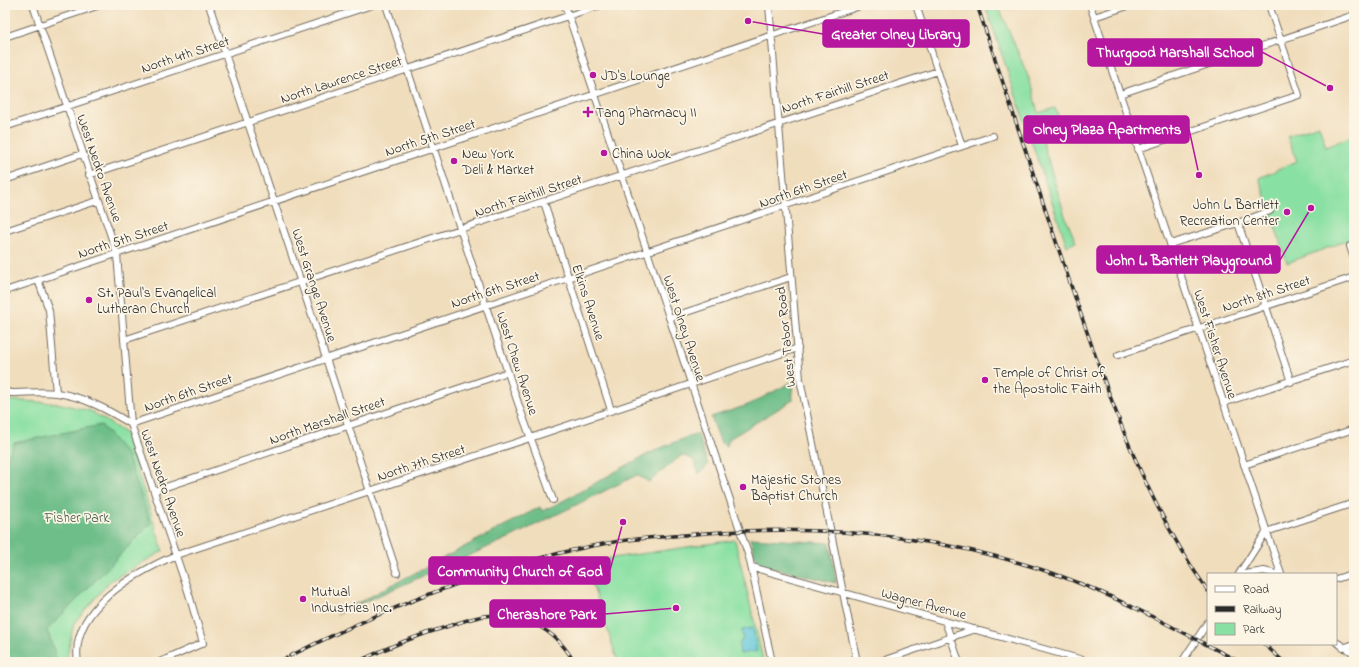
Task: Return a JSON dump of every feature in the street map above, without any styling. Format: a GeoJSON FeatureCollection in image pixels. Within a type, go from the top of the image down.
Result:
{"type":"FeatureCollection","features":[{"type":"Feature","properties":{"kind":"street","name":"West Nedro Avenue"},"geometry":{"type":"LineString","coordinates":[[33,5],[116,254],[131,424],[176,554],[203,643],[160,662]]}},
{"type":"Feature","properties":{"kind":"street"},"geometry":{"type":"LineString","coordinates":[[5,37],[100,5]]}},
{"type":"Feature","properties":{"kind":"street","name":"West Grange Avenue"},"geometry":{"type":"LineString","coordinates":[[209,5],[302,282],[397,573]]}},
{"type":"Feature","properties":{"kind":"street","name":"North 4th Street"},"geometry":{"type":"LineString","coordinates":[[5,127],[372,5]]}},
{"type":"Feature","properties":{"kind":"street","name":"West Chew Avenue"},"geometry":{"type":"LineString","coordinates":[[386,5],[530,438],[553,500]]}},
{"type":"Feature","properties":{"kind":"street","name":"West Olney Avenue"},"geometry":{"type":"LineString","coordinates":[[565,5],[752,568],[772,662]]}},
{"type":"Feature","properties":{"kind":"street","name":"North Lawrence Street"},"geometry":{"type":"LineString","coordinates":[[90,175],[601,5]]}},
{"type":"Feature","properties":{"kind":"street","name":"West Tabor Road"},"geometry":{"type":"LineString","coordinates":[[769,5],[787,206],[791,277],[800,379],[857,662]]}},
{"type":"Feature","properties":{"kind":"street","name":"North 5th Street"},"geometry":{"type":"LineString","coordinates":[[5,291],[863,5]]}},
{"type":"Feature","properties":{"kind":"street"},"geometry":{"type":"LineString","coordinates":[[916,5],[962,146]]}},
{"type":"Feature","properties":{"kind":"street","name":"West Fisher Avenue"},"geometry":{"type":"LineString","coordinates":[[1090,5],[1281,573]]}},
{"type":"Feature","properties":{"kind":"street"},"geometry":{"type":"LineString","coordinates":[[1094,17],[1131,5]]}},
{"type":"Feature","properties":{"kind":"street"},"geometry":{"type":"LineString","coordinates":[[1138,149],[1299,95],[1269,5]]}},
{"type":"Feature","properties":{"kind":"street"},"geometry":{"type":"LineString","coordinates":[[1120,94],[1354,15]]}},
{"type":"Feature","properties":{"kind":"street","name":"North Fairhill Street"},"geometry":{"type":"LineString","coordinates":[[124,340],[622,177],[779,122],[938,71]]}},
{"type":"Feature","properties":{"kind":"street","name":"North 6th Street"},"geometry":{"type":"LineString","coordinates":[[5,391],[11,393],[56,393],[79,397],[98,405],[131,424],[993,136]]}},
{"type":"Feature","properties":{"kind":"street"},"geometry":{"type":"LineString","coordinates":[[5,180],[82,154]]}},
{"type":"Feature","properties":{"kind":"street"},"geometry":{"type":"LineString","coordinates":[[5,231],[97,200]]}},
{"type":"Feature","properties":{"kind":"street","name":"Elkins Avenue"},"geometry":{"type":"LineString","coordinates":[[544,202],[611,410]]}},
{"type":"Feature","properties":{"kind":"street"},"geometry":{"type":"LineString","coordinates":[[1170,244],[1238,223],[1270,211]]}},
{"type":"Feature","properties":{"kind":"street"},"geometry":{"type":"LineString","coordinates":[[1238,223],[1291,382]]}},
{"type":"Feature","properties":{"kind":"street"},"geometry":{"type":"LineString","coordinates":[[1350,246],[1354,259]]}},
{"type":"Feature","properties":{"kind":"street"},"geometry":{"type":"LineString","coordinates":[[669,318],[791,277]]}},
{"type":"Feature","properties":{"kind":"street","name":"North 8th Street"},"geometry":{"type":"LineString","coordinates":[[1118,355],[1354,277]]}},
{"type":"Feature","properties":{"kind":"street"},"geometry":{"type":"LineString","coordinates":[[38,280],[49,310],[56,393]]}},
{"type":"Feature","properties":{"kind":"street","name":"North 7th Street"},"geometry":{"type":"LineString","coordinates":[[78,662],[76,649],[82,626],[96,608],[124,582],[176,554],[371,491],[798,348]]}},
{"type":"Feature","properties":{"kind":"street"},"geometry":{"type":"LineString","coordinates":[[1223,403],[1291,382],[1354,360]]}},
{"type":"Feature","properties":{"kind":"street","name":"North Marshall Street"},"geometry":{"type":"LineString","coordinates":[[154,491],[508,372]]}},
{"type":"Feature","properties":{"kind":"street"},"geometry":{"type":"LineString","coordinates":[[1244,465],[1354,429]]}},
{"type":"Feature","properties":{"kind":"street"},"geometry":{"type":"LineString","coordinates":[[1240,573],[1266,532],[1354,503]]}},
{"type":"Feature","properties":{"kind":"street","name":"Wagner Avenue"},"geometry":{"type":"LineString","coordinates":[[752,568],[975,629],[1078,660],[1090,662]]}},
{"type":"Feature","properties":{"kind":"street"},"geometry":{"type":"LineString","coordinates":[[1250,573],[1259,571],[1270,573]]}},
{"type":"Feature","properties":{"kind":"street"},"geometry":{"type":"LineString","coordinates":[[1337,579],[1354,573]]}},
{"type":"Feature","properties":{"kind":"street"},"geometry":{"type":"LineString","coordinates":[[945,621],[959,662]]}},
{"type":"Feature","properties":{"kind":"street"},"geometry":{"type":"LineString","coordinates":[[1182,662],[1186,659],[1207,624]]}},
{"type":"Feature","properties":{"kind":"street"},"geometry":{"type":"LineString","coordinates":[[879,662],[975,629]]}},
{"type":"Feature","properties":{"kind":"street"},"geometry":{"type":"LineString","coordinates":[[1337,643],[1343,648],[1354,653]]}},
{"type":"Feature","properties":{"kind":"street"},"geometry":{"type":"LineString","coordinates":[[1343,648],[1354,644]]}},
{"type":"Feature","properties":{"kind":"green space"},"geometry":{"type":"Polygon","coordinates":[[[985,5],[995,5],[1001,12],[1030,81],[1038,113],[1055,108],[1060,120],[1039,130],[1066,219],[1076,242],[1067,246],[985,5]]]}},
{"type":"Feature","properties":{"kind":"green space"},"geometry":{"type":"Polygon","coordinates":[[[1319,125],[1326,147],[1354,135],[1354,238],[1287,263],[1259,178],[1297,161],[1287,136],[1319,125]]]}},
{"type":"Feature","properties":{"kind":"green space"},"geometry":{"type":"Polygon","coordinates":[[[792,382],[793,400],[729,439],[727,446],[721,443],[711,417],[748,405],[792,382]]]}},
{"type":"Feature","properties":{"kind":"green space","name":"Fisher Park"},"geometry":{"type":"Polygon","coordinates":[[[5,400],[57,403],[91,411],[125,433],[163,551],[110,581],[74,623],[66,662],[5,662],[5,400]]]}},
{"type":"Feature","properties":{"kind":"green space","name":"Fisher Park"},"geometry":{"type":"Polygon","coordinates":[[[101,425],[127,455],[151,523],[47,630],[58,662],[5,662],[5,462],[14,443],[101,425]]]}},
{"type":"Feature","properties":{"kind":"green space"},"geometry":{"type":"Polygon","coordinates":[[[698,434],[708,465],[699,474],[693,460],[682,455],[649,482],[637,475],[511,537],[337,614],[540,507],[542,511],[658,449],[698,434]]]}},
{"type":"Feature","properties":{"kind":"green space"},"geometry":{"type":"Polygon","coordinates":[[[750,538],[830,543],[836,583],[757,564],[750,538]]]}},
{"type":"Feature","properties":{"kind":"green space"},"geometry":{"type":"Polygon","coordinates":[[[735,540],[763,659],[755,662],[618,662],[585,562],[735,540]]]}},
{"type":"Feature","properties":{"kind":"water"},"geometry":{"type":"Polygon","coordinates":[[[753,628],[757,651],[740,654],[739,645],[743,638],[742,630],[753,628]]]}},
{"type":"Feature","properties":{"kind":"railway"},"geometry":{"type":"LineString","coordinates":[[977,5],[1063,263],[1116,413],[1148,487],[1166,523],[1186,558],[1207,590]]}},
{"type":"Feature","properties":{"kind":"railway"},"geometry":{"type":"LineString","coordinates":[[290,656],[409,602],[451,586],[535,559],[628,540],[779,530],[825,531],[918,540],[1010,560],[1055,574],[1103,593],[1207,645]]}},
{"type":"Feature","properties":{"kind":"railway"},"geometry":{"type":"LineString","coordinates":[[357,662],[434,631],[474,618],[498,615],[511,616],[536,625],[558,640],[574,662]]}},
{"type":"Feature","properties":{"kind":"railway"},"geometry":{"type":"LineString","coordinates":[[1207,645],[1240,662]]}},
{"type":"Feature","properties":{"kind":"railway"},"geometry":{"type":"LineString","coordinates":[[1265,645],[1284,662]]}},
{"type":"Feature","properties":{"kind":"railway"},"geometry":{"type":"LineString","coordinates":[[279,662],[286,658]]}},
{"type":"Feature","properties":{"kind":"place","name":"Greater Olney Library"},"geometry":{"type":"Point","coordinates":[748,21]}},
{"type":"Feature","properties":{"kind":"place","name":"JD's Lounge"},"geometry":{"type":"Point","coordinates":[593,75]}},
{"type":"Feature","properties":{"kind":"place","name":"Thurgood Marshall School"},"geometry":{"type":"Point","coordinates":[1330,88]}},
{"type":"Feature","properties":{"kind":"place","name":"Tang Pharmacy II"},"geometry":{"type":"Point","coordinates":[588,112]}},
{"type":"Feature","properties":{"kind":"place","name":"China Wok"},"geometry":{"type":"Point","coordinates":[604,153]}},
{"type":"Feature","properties":{"kind":"place","name":"New York Deli & Market"},"geometry":{"type":"Point","coordinates":[454,161]}},
{"type":"Feature","properties":{"kind":"place","name":"Olney Plaza Apartments"},"geometry":{"type":"Point","coordinates":[1199,175]}},
{"type":"Feature","properties":{"kind":"place","name":"John L. Bartlett Playground"},"geometry":{"type":"Point","coordinates":[1311,208]}},
{"type":"Feature","properties":{"kind":"place","name":"John L. Bartlett Recreation Center"},"geometry":{"type":"Point","coordinates":[1287,212]}},
{"type":"Feature","properties":{"kind":"place","name":"St. Paul's Evangelical Lutheran Church"},"geometry":{"type":"Point","coordinates":[89,300]}},
{"type":"Feature","properties":{"kind":"place","name":"Temple of Christ of the Apostolic Faith"},"geometry":{"type":"Point","coordinates":[985,380]}},
{"type":"Feature","properties":{"kind":"place","name":"Majestic Stones Baptist Church"},"geometry":{"type":"Point","coordinates":[743,487]}},
{"type":"Feature","properties":{"kind":"place","name":"Community Church of God"},"geometry":{"type":"Point","coordinates":[623,522]}},
{"type":"Feature","properties":{"kind":"place","name":"Mutual Industries Inc."},"geometry":{"type":"Point","coordinates":[303,599]}},
{"type":"Feature","properties":{"kind":"place","name":"Cherashore Park"},"geometry":{"type":"Point","coordinates":[676,608]}}]}
